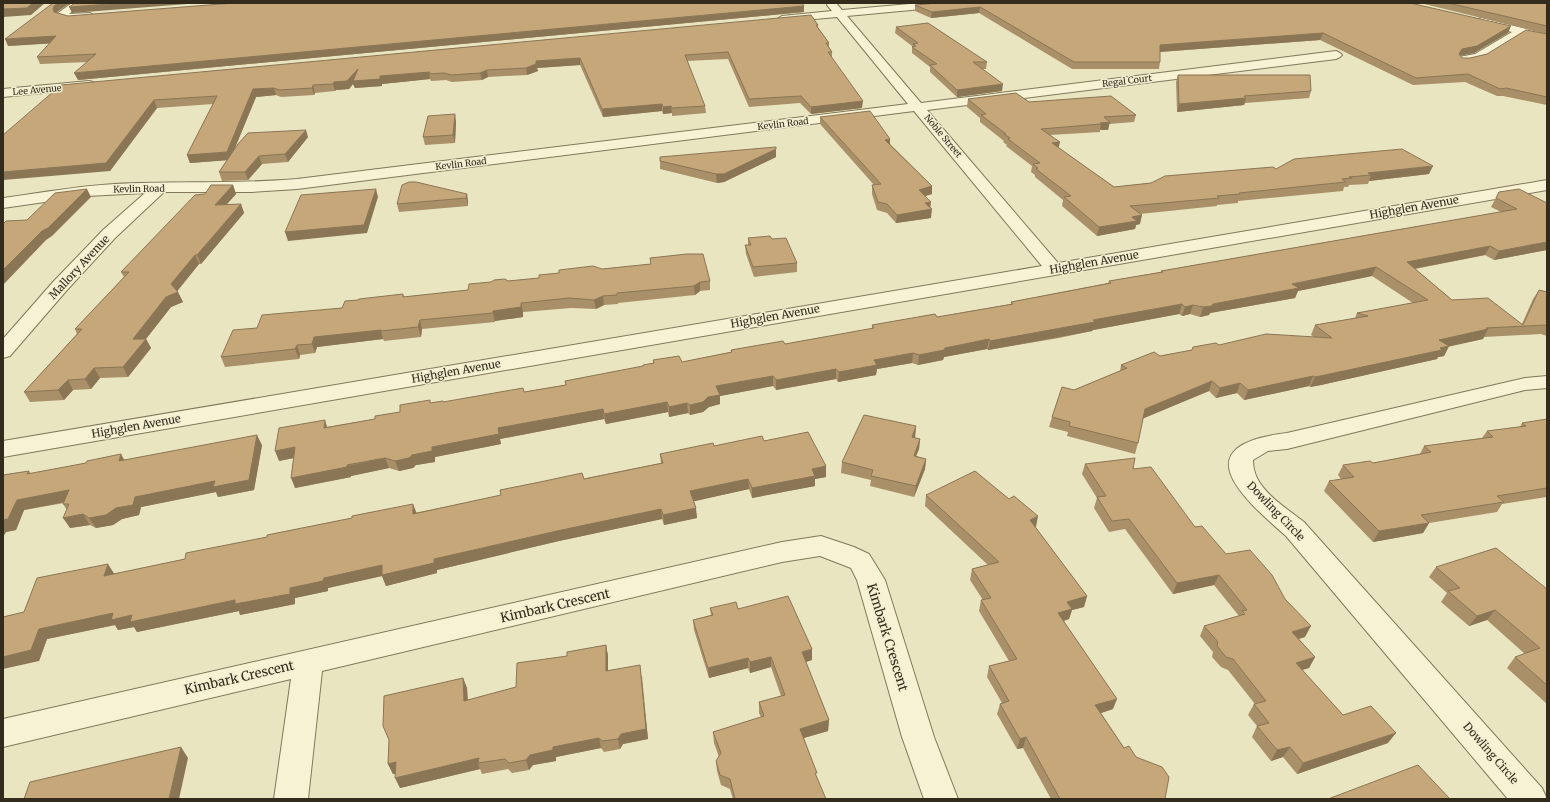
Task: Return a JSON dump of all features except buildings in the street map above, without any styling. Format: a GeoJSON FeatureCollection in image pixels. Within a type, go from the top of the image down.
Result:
{"type":"FeatureCollection","features":[{"type":"Feature","properties":{"kind":"street"},"geometry":{"type":"LineString","coordinates":[[78,3],[62,16],[70,18],[102,16]]}},
{"type":"Feature","properties":{"kind":"street","name":"Noble Street"},"geometry":{"type":"LineString","coordinates":[[830,3],[1054,269]]}},
{"type":"Feature","properties":{"kind":"street"},"geometry":{"type":"LineString","coordinates":[[768,21],[954,3]]}},
{"type":"Feature","properties":{"kind":"street"},"geometry":{"type":"LineString","coordinates":[[1470,19],[1547,37]]}},
{"type":"Feature","properties":{"kind":"street"},"geometry":{"type":"LineString","coordinates":[[1463,60],[1479,57],[1521,31]]}},
{"type":"Feature","properties":{"kind":"street","name":"Regal Court"},"geometry":{"type":"LineString","coordinates":[[918,107],[1336,55]]}},
{"type":"Feature","properties":{"kind":"street","name":"Lee Avenue"},"geometry":{"type":"LineString","coordinates":[[3,93],[103,83]]}},
{"type":"Feature","properties":{"kind":"street","name":"Kevlin Road"},"geometry":{"type":"LineString","coordinates":[[3,203],[81,191],[160,188],[260,188],[918,107]]}},
{"type":"Feature","properties":{"kind":"street","name":"Highglen Avenue"},"geometry":{"type":"LineString","coordinates":[[3,449],[1547,185]]}},
{"type":"Feature","properties":{"kind":"street","name":"Mallory Avenue"},"geometry":{"type":"LineString","coordinates":[[3,352],[60,286],[109,234],[160,188]]}},
{"type":"Feature","properties":{"kind":"street","name":"Dowling Circle"},"geometry":{"type":"LineString","coordinates":[[1530,799],[1295,529],[1258,496],[1246,481],[1242,469],[1241,457],[1250,449],[1263,444],[1287,441],[1526,384],[1547,382]]}},
{"type":"Feature","properties":{"kind":"street","name":"Kimbark Crescent"},"geometry":{"type":"LineString","coordinates":[[3,733],[782,552],[820,546],[845,554],[860,561],[871,580],[918,737],[941,799]]}},
{"type":"Feature","properties":{"kind":"street"},"geometry":{"type":"LineString","coordinates":[[291,799],[308,661]]}}]}
